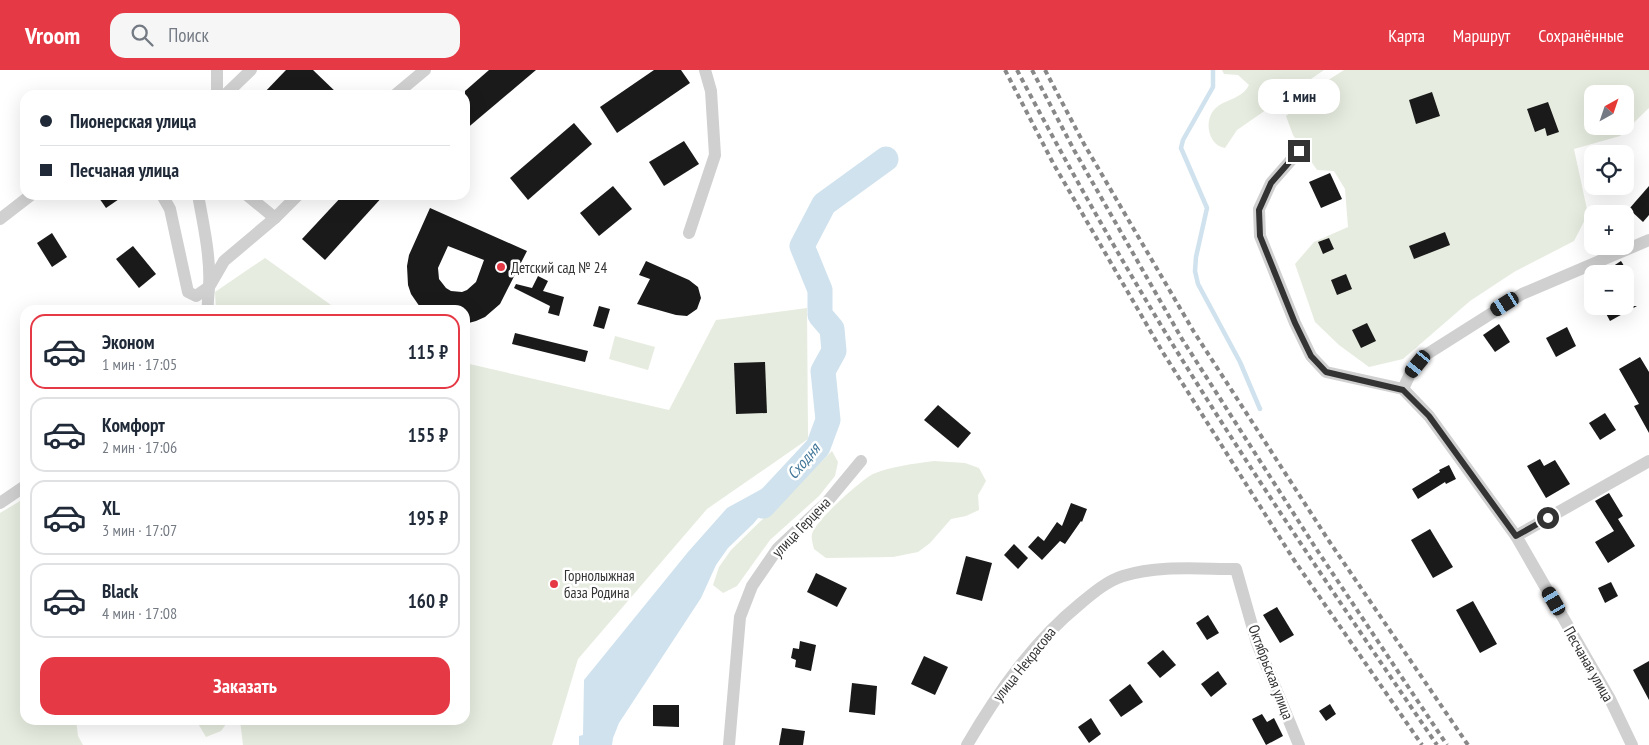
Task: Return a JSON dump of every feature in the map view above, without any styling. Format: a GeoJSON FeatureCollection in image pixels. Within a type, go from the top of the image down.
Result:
{"type":"FeatureCollection","features":[{"type":"Feature","properties":{"kind":"street"},"geometry":{"type":"LineString","coordinates":[[217,90],[218,70]]}},
{"type":"Feature","properties":{"kind":"street"},"geometry":{"type":"LineString","coordinates":[[229,90],[251,70]]}},
{"type":"Feature","properties":{"kind":"street"},"geometry":{"type":"LineString","coordinates":[[401,90],[425,70]]}},
{"type":"Feature","properties":{"kind":"street"},"geometry":{"type":"LineString","coordinates":[[689,232],[715,155],[711,91],[705,70]]}},
{"type":"Feature","properties":{"kind":"street"},"geometry":{"type":"LineString","coordinates":[[1299,151],[1271,183],[1259,210],[1260,236],[1295,323],[1311,356],[1326,372],[1403,390],[1411,372],[1424,356],[1522,294],[1649,240]]}},
{"type":"Feature","properties":{"kind":"street"},"geometry":{"type":"LineString","coordinates":[[0,219],[25,200]]}},
{"type":"Feature","properties":{"kind":"street"},"geometry":{"type":"LineString","coordinates":[[165,200],[170,209],[188,292],[196,296],[210,286]]}},
{"type":"Feature","properties":{"kind":"street"},"geometry":{"type":"LineString","coordinates":[[199,200],[206,237],[210,286]]}},
{"type":"Feature","properties":{"kind":"street"},"geometry":{"type":"LineString","coordinates":[[253,200],[275,218]]}},
{"type":"Feature","properties":{"kind":"street"},"geometry":{"type":"LineString","coordinates":[[208,305],[210,286],[224,261],[275,218],[293,200]]}},
{"type":"Feature","properties":{"kind":"street","name":"Песчаная улица"},"geometry":{"type":"LineString","coordinates":[[1403,390],[1429,416],[1516,536],[1610,699],[1632,745]]}},
{"type":"Feature","properties":{"kind":"street","name":"улица Герцена"},"geometry":{"type":"LineString","coordinates":[[728,745],[740,617],[752,586],[778,548],[827,502],[861,461]]}},
{"type":"Feature","properties":{"kind":"street"},"geometry":{"type":"LineString","coordinates":[[1516,536],[1649,461]]}},
{"type":"Feature","properties":{"kind":"street"},"geometry":{"type":"LineString","coordinates":[[0,502],[20,489]]}},
{"type":"Feature","properties":{"kind":"street","name":"улица Некрасова"},"geometry":{"type":"LineString","coordinates":[[967,745],[992,702],[1030,652],[1064,616],[1098,589],[1121,577],[1160,568],[1236,569]]}},
{"type":"Feature","properties":{"kind":"street","name":"Октябрьская улица"},"geometry":{"type":"LineString","coordinates":[[1236,569],[1256,643],[1299,745]]}},
{"type":"Feature","properties":{"kind":"shaded area"},"geometry":{"type":"Polygon","coordinates":[[[1222,70],[1324,70],[1237,130],[1225,148],[1219,146],[1211,137],[1209,131],[1210,118],[1217,107],[1239,96],[1249,85],[1238,75],[1224,74],[1222,70]]]}},
{"type":"Feature","properties":{"kind":"shaded area"},"geometry":{"type":"Polygon","coordinates":[[[1344,70],[1649,70],[1649,108],[1634,122],[1634,85],[1584,85],[1584,135],[1621,135],[1574,149],[1586,205],[1584,205],[1584,222],[1574,241],[1514,272],[1470,301],[1403,359],[1369,367],[1339,345],[1315,322],[1295,264],[1314,242],[1348,227],[1345,189],[1334,171],[1317,170],[1293,135],[1286,116],[1330,79],[1344,70]]]}},
{"type":"Feature","properties":{"kind":"shaded area"},"geometry":{"type":"Polygon","coordinates":[[[265,258],[331,305],[216,305],[215,292],[265,258]]]}},
{"type":"Feature","properties":{"kind":"shaded area","name":"Горнолыжная база Родина"},"geometry":{"type":"Polygon","coordinates":[[[807,308],[808,439],[707,509],[578,659],[552,745],[243,745],[241,725],[470,725],[470,364],[669,410],[716,320],[807,308]]]}},
{"type":"Feature","properties":{"kind":"shaded area"},"geometry":{"type":"Polygon","coordinates":[[[615,336],[655,347],[648,370],[609,359],[615,336]]]}},
{"type":"Feature","properties":{"kind":"shaded area"},"geometry":{"type":"Polygon","coordinates":[[[832,451],[838,462],[835,476],[819,496],[770,540],[737,586],[723,593],[713,585],[719,567],[731,550],[832,451]]]}},
{"type":"Feature","properties":{"kind":"shaded area"},"geometry":{"type":"Polygon","coordinates":[[[934,461],[965,463],[979,468],[986,481],[978,495],[979,510],[966,516],[951,519],[930,543],[918,552],[893,557],[826,558],[814,549],[812,534],[815,528],[849,492],[867,478],[888,469],[934,461]]]}},
{"type":"Feature","properties":{"kind":"shaded area"},"geometry":{"type":"Polygon","coordinates":[[[20,501],[20,725],[77,725],[78,736],[83,745],[0,745],[0,513],[20,501]]]}},
{"type":"Feature","properties":{"kind":"shaded area"},"geometry":{"type":"Polygon","coordinates":[[[199,725],[225,725],[221,731],[206,737],[199,725]]]}},
{"type":"Feature","properties":{"kind":"water"},"geometry":{"type":"Polygon","coordinates":[[[787,480],[788,483],[753,524],[728,548],[716,565],[701,598],[619,723],[612,745],[579,745],[579,736],[583,735],[584,680],[688,552],[727,508],[769,485],[787,480]]]}},
{"type":"Feature","properties":{"kind":"building"},"geometry":{"type":"Polygon","coordinates":[[[286,70],[313,70],[334,90],[267,90],[286,70]]]}},
{"type":"Feature","properties":{"kind":"building"},"geometry":{"type":"Polygon","coordinates":[[[489,70],[536,70],[470,126],[470,90],[466,90],[489,70]]]}},
{"type":"Feature","properties":{"kind":"building"},"geometry":{"type":"Polygon","coordinates":[[[654,70],[681,70],[690,83],[617,133],[600,107],[654,70]]]}},
{"type":"Feature","properties":{"kind":"building"},"geometry":{"type":"Polygon","coordinates":[[[1432,92],[1440,116],[1416,124],[1409,100],[1432,92]]]}},
{"type":"Feature","properties":{"kind":"building"},"geometry":{"type":"Polygon","coordinates":[[[1548,102],[1559,132],[1547,136],[1545,128],[1535,132],[1527,109],[1548,102]]]}},
{"type":"Feature","properties":{"kind":"building"},"geometry":{"type":"Polygon","coordinates":[[[574,123],[592,144],[528,200],[510,178],[574,123]]]}},
{"type":"Feature","properties":{"kind":"building"},"geometry":{"type":"Polygon","coordinates":[[[684,141],[699,164],[664,186],[649,162],[684,141]]]}},
{"type":"Feature","properties":{"kind":"building"},"geometry":{"type":"Polygon","coordinates":[[[1330,173],[1342,199],[1321,208],[1309,182],[1330,173]]]}},
{"type":"Feature","properties":{"kind":"building"},"geometry":{"type":"Polygon","coordinates":[[[613,186],[632,209],[599,236],[580,213],[613,186]]]}},
{"type":"Feature","properties":{"kind":"building"},"geometry":{"type":"Polygon","coordinates":[[[1649,186],[1649,215],[1643,222],[1634,214],[1632,205],[1649,186]]]}},
{"type":"Feature","properties":{"kind":"building"},"geometry":{"type":"Polygon","coordinates":[[[100,200],[118,200],[106,208],[100,200]]]}},
{"type":"Feature","properties":{"kind":"building"},"geometry":{"type":"Polygon","coordinates":[[[338,200],[379,200],[325,260],[302,239],[338,200]]]}},
{"type":"Feature","properties":{"kind":"building","name":"Детский сад № 24"},"geometry":{"type":"Polygon","coordinates":[[[430,208],[527,251],[500,304],[485,317],[470,323],[470,305],[419,305],[411,294],[408,285],[407,266],[409,255],[430,208]],[[448,246],[438,268],[439,279],[446,288],[451,291],[462,292],[476,282],[484,260],[448,246]]]}},
{"type":"Feature","properties":{"kind":"building"},"geometry":{"type":"Polygon","coordinates":[[[1445,232],[1450,245],[1414,259],[1409,246],[1445,232]]]}},
{"type":"Feature","properties":{"kind":"building"},"geometry":{"type":"Polygon","coordinates":[[[52,233],[67,257],[52,267],[37,243],[52,233]]]}},
{"type":"Feature","properties":{"kind":"building"},"geometry":{"type":"Polygon","coordinates":[[[1329,238],[1334,249],[1323,254],[1318,242],[1329,238]]]}},
{"type":"Feature","properties":{"kind":"building"},"geometry":{"type":"Polygon","coordinates":[[[133,246],[156,274],[139,288],[116,259],[133,246]]]}},
{"type":"Feature","properties":{"kind":"building"},"geometry":{"type":"Polygon","coordinates":[[[646,261],[689,280],[698,287],[701,298],[697,309],[687,316],[676,315],[637,304],[650,279],[639,275],[646,261]]]}},
{"type":"Feature","properties":{"kind":"building"},"geometry":{"type":"Polygon","coordinates":[[[1621,261],[1623,265],[1615,265],[1621,261]]]}},
{"type":"Feature","properties":{"kind":"building"},"geometry":{"type":"Polygon","coordinates":[[[1346,274],[1352,289],[1337,295],[1331,280],[1346,274]]]}},
{"type":"Feature","properties":{"kind":"building"},"geometry":{"type":"Polygon","coordinates":[[[538,276],[548,281],[543,291],[564,297],[559,316],[548,313],[550,306],[514,288],[516,284],[532,288],[538,276]]]}},
{"type":"Feature","properties":{"kind":"building"},"geometry":{"type":"Polygon","coordinates":[[[599,306],[610,309],[604,329],[593,326],[599,306]]]}},
{"type":"Feature","properties":{"kind":"building"},"geometry":{"type":"Polygon","coordinates":[[[1607,315],[1621,315],[1610,321],[1607,315]]]}},
{"type":"Feature","properties":{"kind":"building"},"geometry":{"type":"Polygon","coordinates":[[[1367,323],[1376,341],[1361,348],[1352,330],[1367,323]]]}},
{"type":"Feature","properties":{"kind":"building"},"geometry":{"type":"Polygon","coordinates":[[[1499,324],[1510,342],[1495,352],[1483,335],[1499,324]]]}},
{"type":"Feature","properties":{"kind":"building"},"geometry":{"type":"Polygon","coordinates":[[[1567,327],[1576,346],[1556,357],[1546,338],[1567,327]]]}},
{"type":"Feature","properties":{"kind":"building"},"geometry":{"type":"Polygon","coordinates":[[[515,333],[588,351],[585,362],[512,344],[515,333]]]}},
{"type":"Feature","properties":{"kind":"building"},"geometry":{"type":"Polygon","coordinates":[[[1640,357],[1649,372],[1649,433],[1634,406],[1639,404],[1619,369],[1640,357]]]}},
{"type":"Feature","properties":{"kind":"building"},"geometry":{"type":"Polygon","coordinates":[[[765,362],[767,413],[736,414],[734,363],[765,362]]]}},
{"type":"Feature","properties":{"kind":"building"},"geometry":{"type":"Polygon","coordinates":[[[938,405],[971,433],[958,448],[924,420],[938,405]]]}},
{"type":"Feature","properties":{"kind":"building"},"geometry":{"type":"Polygon","coordinates":[[[1605,413],[1616,430],[1600,440],[1589,423],[1605,413]]]}},
{"type":"Feature","properties":{"kind":"building"},"geometry":{"type":"Polygon","coordinates":[[[1540,459],[1544,466],[1555,460],[1570,484],[1546,498],[1527,466],[1540,459]]]}},
{"type":"Feature","properties":{"kind":"building"},"geometry":{"type":"Polygon","coordinates":[[[1449,465],[1456,479],[1446,484],[1445,482],[1418,499],[1412,489],[1449,465]]]}},
{"type":"Feature","properties":{"kind":"building"},"geometry":{"type":"Polygon","coordinates":[[[1609,493],[1623,516],[1618,519],[1635,546],[1608,563],[1595,542],[1614,531],[1595,501],[1609,493]]]}},
{"type":"Feature","properties":{"kind":"building"},"geometry":{"type":"Polygon","coordinates":[[[1071,503],[1087,509],[1082,522],[1065,544],[1060,541],[1042,560],[1028,547],[1038,536],[1044,541],[1057,522],[1062,526],[1071,503]]]}},
{"type":"Feature","properties":{"kind":"building"},"geometry":{"type":"Polygon","coordinates":[[[1430,529],[1453,567],[1433,578],[1411,540],[1430,529]]]}},
{"type":"Feature","properties":{"kind":"building"},"geometry":{"type":"Polygon","coordinates":[[[1014,544],[1028,558],[1018,569],[1004,555],[1014,544]]]}},
{"type":"Feature","properties":{"kind":"building"},"geometry":{"type":"Polygon","coordinates":[[[966,556],[992,563],[982,601],[956,594],[966,556]]]}},
{"type":"Feature","properties":{"kind":"building"},"geometry":{"type":"Polygon","coordinates":[[[816,573],[847,588],[837,607],[807,592],[816,573]]]}},
{"type":"Feature","properties":{"kind":"building"},"geometry":{"type":"Polygon","coordinates":[[[1611,582],[1618,596],[1605,603],[1598,588],[1611,582]]]}},
{"type":"Feature","properties":{"kind":"building"},"geometry":{"type":"Polygon","coordinates":[[[1473,601],[1497,644],[1480,653],[1456,610],[1473,601]]]}},
{"type":"Feature","properties":{"kind":"building"},"geometry":{"type":"Polygon","coordinates":[[[1277,607],[1294,635],[1280,643],[1263,615],[1277,607]]]}},
{"type":"Feature","properties":{"kind":"building"},"geometry":{"type":"Polygon","coordinates":[[[1208,615],[1219,633],[1207,640],[1196,623],[1208,615]]]}},
{"type":"Feature","properties":{"kind":"building"},"geometry":{"type":"Polygon","coordinates":[[[800,641],[816,645],[811,671],[795,667],[796,660],[791,658],[793,648],[799,649],[800,641]]]}},
{"type":"Feature","properties":{"kind":"building"},"geometry":{"type":"Polygon","coordinates":[[[1163,650],[1176,665],[1160,678],[1147,663],[1163,650]]]}},
{"type":"Feature","properties":{"kind":"building"},"geometry":{"type":"Polygon","coordinates":[[[924,656],[948,667],[935,695],[911,684],[924,656]]]}},
{"type":"Feature","properties":{"kind":"building"},"geometry":{"type":"Polygon","coordinates":[[[1649,661],[1649,700],[1633,670],[1649,661]]]}},
{"type":"Feature","properties":{"kind":"building"},"geometry":{"type":"Polygon","coordinates":[[[1218,671],[1227,684],[1211,697],[1201,684],[1218,671]]]}},
{"type":"Feature","properties":{"kind":"building"},"geometry":{"type":"Polygon","coordinates":[[[852,683],[877,686],[875,715],[849,712],[852,683]]]}},
{"type":"Feature","properties":{"kind":"building"},"geometry":{"type":"Polygon","coordinates":[[[1130,684],[1143,702],[1121,717],[1109,700],[1130,684]]]}},
{"type":"Feature","properties":{"kind":"building"},"geometry":{"type":"Polygon","coordinates":[[[1330,704],[1336,714],[1326,721],[1319,711],[1330,704]]]}},
{"type":"Feature","properties":{"kind":"building"},"geometry":{"type":"Polygon","coordinates":[[[653,705],[679,705],[679,727],[653,726],[653,705]]]}},
{"type":"Feature","properties":{"kind":"building"},"geometry":{"type":"Polygon","coordinates":[[[1262,714],[1267,722],[1274,718],[1283,736],[1266,745],[1252,719],[1262,714]]]}},
{"type":"Feature","properties":{"kind":"building"},"geometry":{"type":"Polygon","coordinates":[[[1091,718],[1101,734],[1089,743],[1078,727],[1091,718]]]}},
{"type":"Feature","properties":{"kind":"building"},"geometry":{"type":"Polygon","coordinates":[[[782,728],[805,731],[803,745],[779,745],[782,728]]]}},
{"type":"Feature","properties":{"kind":"waterway"},"geometry":{"type":"LineString","coordinates":[[1213,70],[1213,87],[1183,140],[1181,148],[1207,208],[1196,257],[1195,271],[1198,284],[1240,362],[1260,409]]}},
{"type":"Feature","properties":{"kind":"waterway","name":"Сходня"},"geometry":{"type":"LineString","coordinates":[[763,506],[818,447],[828,420],[823,371],[834,351],[832,329],[820,315],[820,290],[802,246],[824,204],[886,159]]}},
{"type":"Feature","properties":{"kind":"railway"},"geometry":{"type":"LineString","coordinates":[[1005,70],[1053,163],[1162,351],[1294,560],[1422,745]]}},
{"type":"Feature","properties":{"kind":"railway"},"geometry":{"type":"LineString","coordinates":[[1017,70],[1093,209],[1173,345],[1270,497],[1437,745]]}},
{"type":"Feature","properties":{"kind":"railway"},"geometry":{"type":"LineString","coordinates":[[1032,70],[1074,150],[1182,339],[1315,547],[1447,745]]}},
{"type":"Feature","properties":{"kind":"railway"},"geometry":{"type":"LineString","coordinates":[[1045,70],[1084,144],[1194,332],[1329,541],[1468,745]]}},
{"type":"Feature","properties":{"kind":"place","name":"Детский сад № 24"},"geometry":{"type":"Point","coordinates":[501,267]}},
{"type":"Feature","properties":{"kind":"place","name":"Горнолыжная база Родина"},"geometry":{"type":"Point","coordinates":[554,584]}},
{"type":"Feature","properties":{"kind":"route"},"geometry":{"type":"LineString","coordinates":[[1299,151],[1271,183],[1259,210],[1260,236],[1295,323],[1311,356],[1326,372],[1403,390],[1429,416],[1516,536],[1548,518]]}}]}
